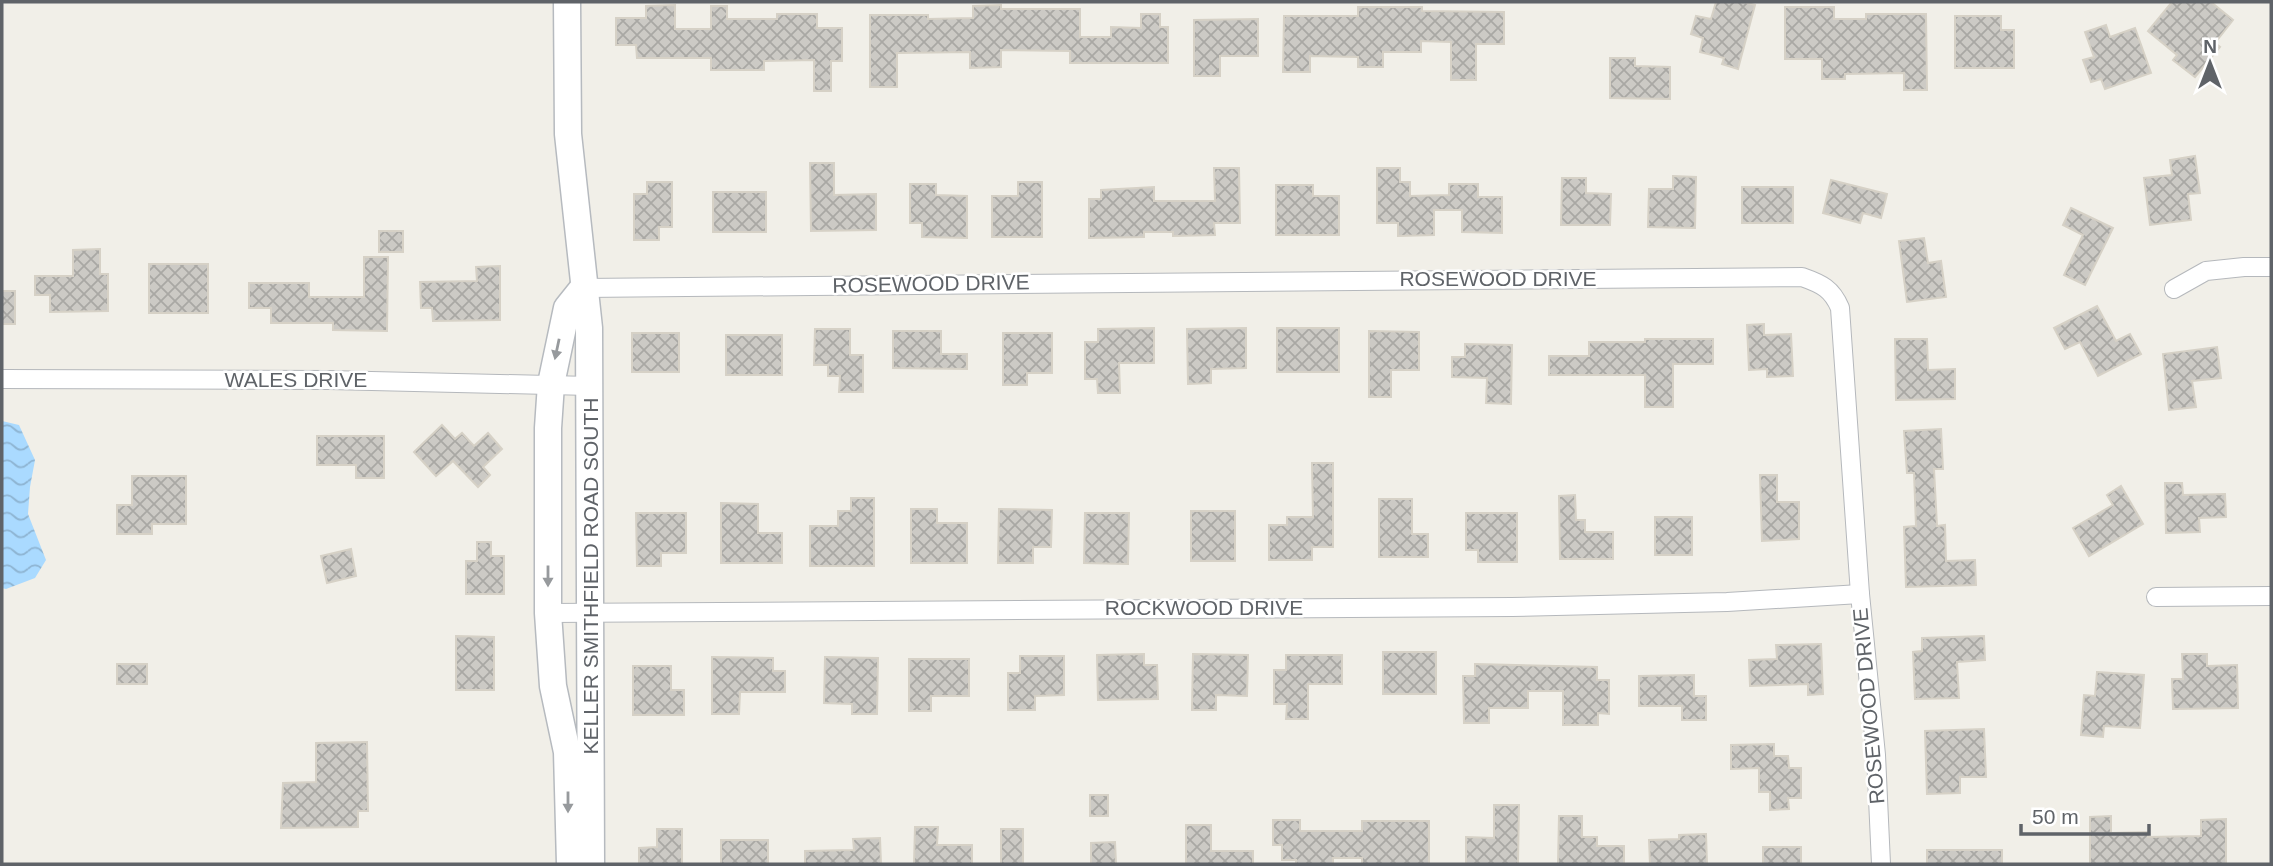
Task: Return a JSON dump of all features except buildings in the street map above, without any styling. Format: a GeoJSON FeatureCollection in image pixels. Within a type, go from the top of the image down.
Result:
{"type":"FeatureCollection","features":[{"type":"Feature","properties":{"kind":"main road","name":"KELLER SMITHFIELD ROAD SOUTH"},"geometry":{"type":"LineString","coordinates":[[567,2],[568,134],[589,328],[591,864]]}},
{"type":"Feature","properties":{"kind":"main road","name":"KELLER SMITHFIELD ROAD SOUTH"},"geometry":{"type":"LineString","coordinates":[[570,864],[566,752],[554,686],[548,613],[548,428],[551,384],[566,307],[583,288]]}},
{"type":"Feature","properties":{"kind":"street"},"geometry":{"type":"LineString","coordinates":[[2174,289],[2206,271],[2271,267]]}},
{"type":"Feature","properties":{"kind":"street","name":"ROSEWOOD DRIVE"},"geometry":{"type":"LineString","coordinates":[[583,288],[1802,277],[1821,284],[1834,294],[1840,308],[1860,594],[1876,755],[1881,864]]}},
{"type":"Feature","properties":{"kind":"street","name":"WALES DRIVE"},"geometry":{"type":"LineString","coordinates":[[2,379],[551,384],[590,387]]}},
{"type":"Feature","properties":{"kind":"street","name":"ROCKWOOD DRIVE"},"geometry":{"type":"LineString","coordinates":[[548,613],[1525,607],[1727,602],[1860,594]]}},
{"type":"Feature","properties":{"kind":"street"},"geometry":{"type":"LineString","coordinates":[[2156,597],[2271,596]]}},
{"type":"Feature","properties":{"kind":"water"},"geometry":{"type":"Polygon","coordinates":[[[2,421],[19,425],[35,460],[28,514],[46,560],[35,578],[6,589],[2,588],[2,421]]]}}]}
